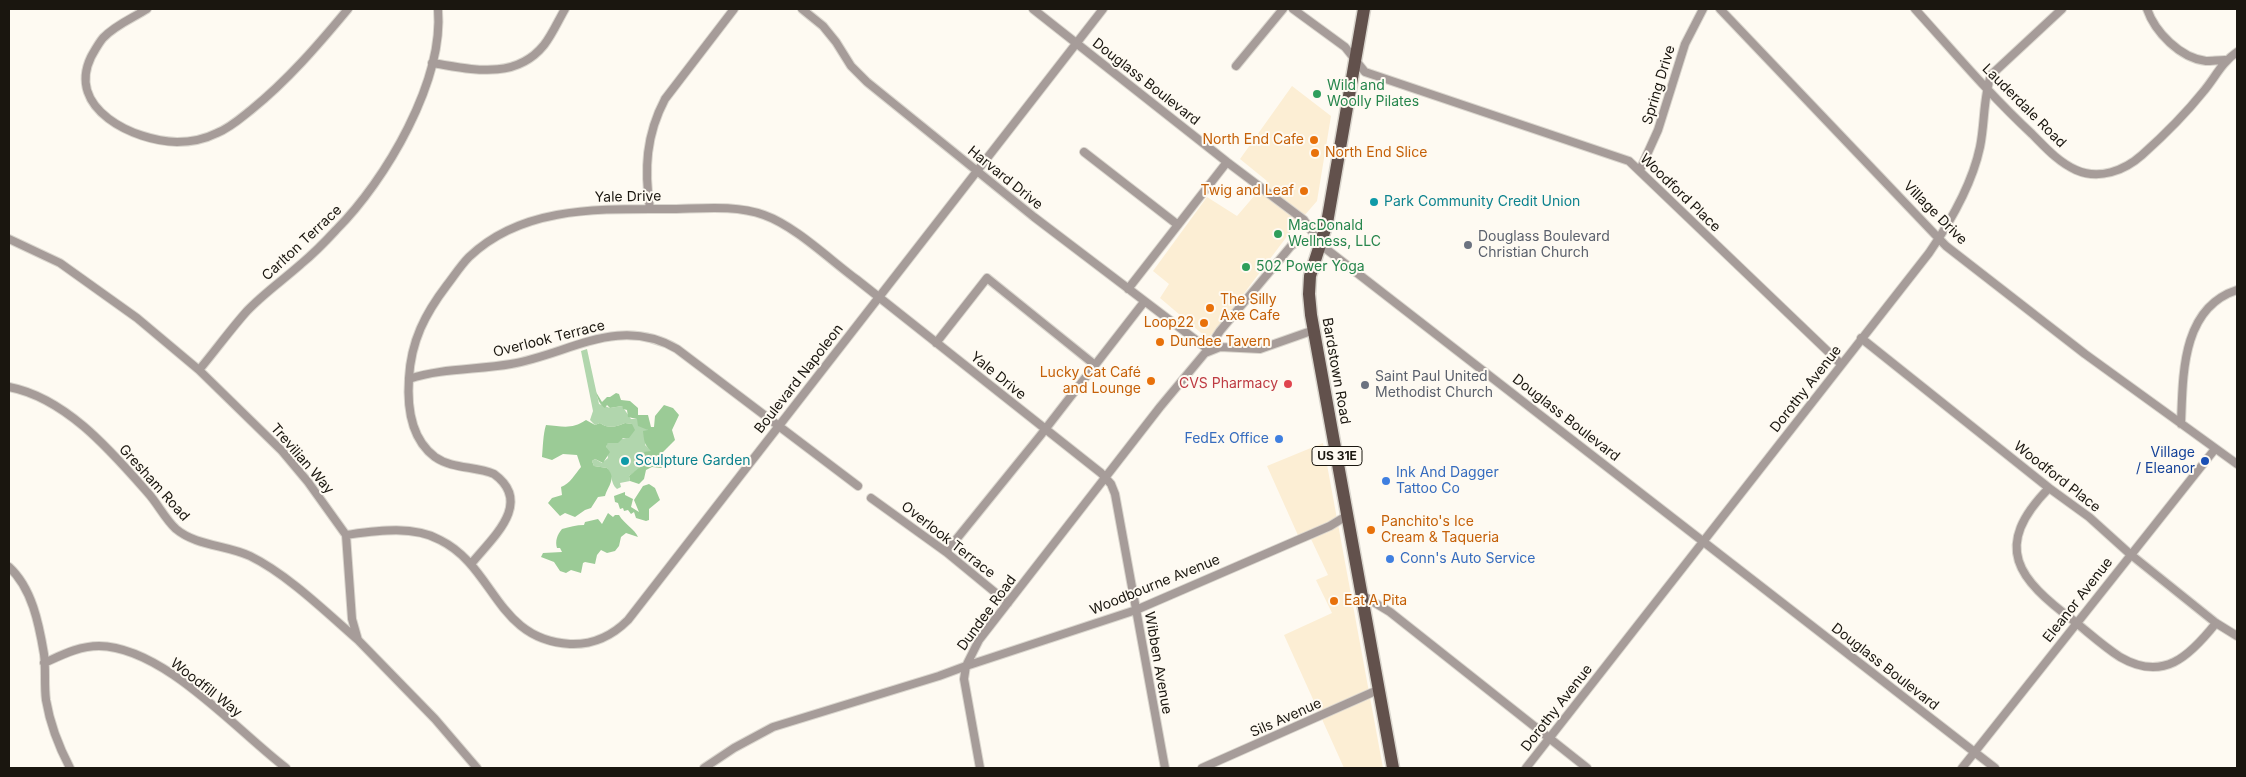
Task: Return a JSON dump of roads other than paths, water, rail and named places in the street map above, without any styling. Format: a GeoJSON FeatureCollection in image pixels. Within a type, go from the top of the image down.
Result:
{"type":"FeatureCollection","features":[{"type":"Feature","properties":{"kind":"main road","name":"Bardstown Road"},"geometry":{"type":"LineString","coordinates":[[1364,9],[1327,223],[1312,268],[1309,294],[1393,768]]}},
{"type":"Feature","properties":{"kind":"street"},"geometry":{"type":"LineString","coordinates":[[147,9],[102,39],[89,62],[86,74],[86,90],[93,104],[101,113],[116,123],[145,136],[163,141],[185,142],[218,133],[269,96],[303,62],[348,9]]}},
{"type":"Feature","properties":{"kind":"street","name":"Carlton Terrace"},"geometry":{"type":"LineString","coordinates":[[199,370],[247,311],[302,264],[338,229],[365,197],[389,163],[406,131],[432,62],[438,32],[438,9]]}},
{"type":"Feature","properties":{"kind":"street"},"geometry":{"type":"LineString","coordinates":[[432,62],[485,71],[515,65],[532,57],[544,45],[565,9]]}},
{"type":"Feature","properties":{"kind":"street"},"geometry":{"type":"LineString","coordinates":[[650,209],[647,184],[647,152],[648,139],[657,114],[665,99],[734,9]]}},
{"type":"Feature","properties":{"kind":"street","name":"Harvard Drive"},"geometry":{"type":"LineString","coordinates":[[802,9],[823,26],[851,66],[867,82],[1207,352]]}},
{"type":"Feature","properties":{"kind":"street","name":"Douglass Boulevard"},"geometry":{"type":"LineString","coordinates":[[1033,9],[1227,162],[1304,220],[1320,245],[1995,768]]}},
{"type":"Feature","properties":{"kind":"street","name":"Boulevard Napoleon"},"geometry":{"type":"LineString","coordinates":[[346,535],[387,530],[419,533],[440,539],[471,564],[508,615],[534,635],[557,642],[575,644],[605,637],[628,620],[1103,9]]}},
{"type":"Feature","properties":{"kind":"street"},"geometry":{"type":"LineString","coordinates":[[1236,66],[1283,9]]}},
{"type":"Feature","properties":{"kind":"street","name":"Woodford Place"},"geometry":{"type":"LineString","coordinates":[[1293,9],[1345,47],[1364,72],[1629,161],[1840,364]]}},
{"type":"Feature","properties":{"kind":"street","name":"Spring Drive"},"geometry":{"type":"LineString","coordinates":[[1640,170],[1658,130],[1685,44],[1703,9]]}},
{"type":"Feature","properties":{"kind":"street","name":"Village Drive"},"geometry":{"type":"LineString","coordinates":[[1720,9],[1929,227],[1938,239],[2085,354],[2237,464]]}},
{"type":"Feature","properties":{"kind":"street","name":"Lauderdale Road"},"geometry":{"type":"LineString","coordinates":[[1915,9],[2013,116],[2062,162],[2088,173],[2106,174],[2126,166],[2143,154],[2203,93],[2226,60],[2237,52]]}},
{"type":"Feature","properties":{"kind":"street","name":"Dorothy Avenue"},"geometry":{"type":"LineString","coordinates":[[1526,768],[1938,239],[1964,194],[1973,171],[1980,146],[1987,88],[1991,75],[2061,9]]}},
{"type":"Feature","properties":{"kind":"street"},"geometry":{"type":"LineString","coordinates":[[2147,9],[2153,23],[2163,35],[2185,53],[2204,61],[2226,60]]}},
{"type":"Feature","properties":{"kind":"street"},"geometry":{"type":"LineString","coordinates":[[1084,152],[1178,225]]}},
{"type":"Feature","properties":{"kind":"street"},"geometry":{"type":"LineString","coordinates":[[1128,289],[1227,162]]}},
{"type":"Feature","properties":{"kind":"street","name":"Yale Drive"},"geometry":{"type":"LineString","coordinates":[[471,564],[507,519],[511,508],[509,492],[500,478],[494,474],[449,464],[428,450],[411,419],[409,379],[410,358],[414,341],[428,311],[468,259],[484,245],[508,229],[539,218],[590,210],[725,209],[761,214],[783,223],[1105,477]]}},
{"type":"Feature","properties":{"kind":"street","name":"Trevilian Way"},"geometry":{"type":"LineString","coordinates":[[9,239],[60,263],[81,277],[137,318],[199,370],[282,451],[308,482],[346,535]]}},
{"type":"Feature","properties":{"kind":"street"},"geometry":{"type":"LineString","coordinates":[[1217,347],[1216,337],[1290,246],[1297,241],[1305,240],[1320,245]]}},
{"type":"Feature","properties":{"kind":"street"},"geometry":{"type":"LineString","coordinates":[[936,343],[987,278],[1095,365]]}},
{"type":"Feature","properties":{"kind":"street"},"geometry":{"type":"LineString","coordinates":[[2181,424],[2186,359],[2194,329],[2198,320],[2212,304],[2228,293],[2237,290]]}},
{"type":"Feature","properties":{"kind":"street"},"geometry":{"type":"LineString","coordinates":[[946,552],[1045,430],[1144,302]]}},
{"type":"Feature","properties":{"kind":"street"},"geometry":{"type":"LineString","coordinates":[[1207,352],[1217,347],[1260,350],[1314,330]]}},
{"type":"Feature","properties":{"kind":"street","name":"Overlook Terrace"},"geometry":{"type":"LineString","coordinates":[[409,379],[446,371],[512,364],[599,339],[616,335],[637,334],[660,340],[677,348],[778,427],[858,486]]}},
{"type":"Feature","properties":{"kind":"street","name":"Woodford Place"},"geometry":{"type":"LineString","coordinates":[[1861,338],[2049,488],[2089,517],[2130,554],[2216,623],[2237,636]]}},
{"type":"Feature","properties":{"kind":"street","name":"Dundee Road"},"geometry":{"type":"LineString","coordinates":[[704,768],[768,729],[966,666],[969,656],[979,640],[1105,477],[1207,352]]}},
{"type":"Feature","properties":{"kind":"street","name":"Gresham Road"},"geometry":{"type":"LineString","coordinates":[[9,387],[41,398],[63,410],[112,455],[148,493],[177,530],[192,539],[234,550],[264,563],[313,600],[358,640]]}},
{"type":"Feature","properties":{"kind":"street","name":"Eleanor Avenue"},"geometry":{"type":"LineString","coordinates":[[1962,768],[2214,449]]}},
{"type":"Feature","properties":{"kind":"street","name":"Wibben Avenue"},"geometry":{"type":"LineString","coordinates":[[1105,477],[1115,494],[1165,768]]}},
{"type":"Feature","properties":{"kind":"street"},"geometry":{"type":"LineString","coordinates":[[2049,488],[2034,503],[2024,519],[2017,544],[2018,560],[2032,586],[2076,623],[2120,657],[2129,662],[2150,667],[2164,666],[2184,657],[2196,648],[2216,623]]}},
{"type":"Feature","properties":{"kind":"street","name":"Overlook Terrace"},"geometry":{"type":"LineString","coordinates":[[871,498],[946,552],[1008,603]]}},
{"type":"Feature","properties":{"kind":"street","name":"Woodbourne Avenue"},"geometry":{"type":"LineString","coordinates":[[966,666],[1136,610],[1330,526],[1348,515]]}},
{"type":"Feature","properties":{"kind":"street"},"geometry":{"type":"LineString","coordinates":[[346,535],[352,619],[358,640],[434,719],[477,768]]}},
{"type":"Feature","properties":{"kind":"street"},"geometry":{"type":"LineString","coordinates":[[9,567],[22,581],[36,618],[44,663],[45,689],[50,721],[70,768]]}},
{"type":"Feature","properties":{"kind":"street"},"geometry":{"type":"LineString","coordinates":[[1362,595],[1390,612],[1588,768]]}},
{"type":"Feature","properties":{"kind":"street","name":"Woodfill Way"},"geometry":{"type":"LineString","coordinates":[[44,663],[80,648],[100,646],[122,650],[143,658],[175,676],[196,691],[286,768]]}},
{"type":"Feature","properties":{"kind":"street"},"geometry":{"type":"LineString","coordinates":[[966,666],[964,679],[980,768]]}},
{"type":"Feature","properties":{"kind":"street","name":"Sils Avenue"},"geometry":{"type":"LineString","coordinates":[[1202,768],[1380,689]]}},
{"type":"Feature","properties":{"kind":"place","name":"Wild and Woolly Pilates"},"geometry":{"type":"Point","coordinates":[1317,94]}},
{"type":"Feature","properties":{"kind":"place","name":"North End Cafe"},"geometry":{"type":"Point","coordinates":[1314,140]}},
{"type":"Feature","properties":{"kind":"place","name":"North End Slice"},"geometry":{"type":"Point","coordinates":[1315,153]}},
{"type":"Feature","properties":{"kind":"place","name":"Twig and Leaf"},"geometry":{"type":"Point","coordinates":[1304,191]}},
{"type":"Feature","properties":{"kind":"place","name":"Park Community Credit Union"},"geometry":{"type":"Point","coordinates":[1374,202]}},
{"type":"Feature","properties":{"kind":"place","name":"MacDonald Wellness, LLC"},"geometry":{"type":"Point","coordinates":[1278,234]}},
{"type":"Feature","properties":{"kind":"place","name":"Douglass Boulevard Christian Church"},"geometry":{"type":"Point","coordinates":[1468,245]}},
{"type":"Feature","properties":{"kind":"place","name":"502 Power Yoga"},"geometry":{"type":"Point","coordinates":[1246,267]}},
{"type":"Feature","properties":{"kind":"place","name":"The Silly Axe Cafe"},"geometry":{"type":"Point","coordinates":[1210,308]}},
{"type":"Feature","properties":{"kind":"place","name":"Loop22"},"geometry":{"type":"Point","coordinates":[1204,323]}},
{"type":"Feature","properties":{"kind":"place","name":"Dundee Tavern"},"geometry":{"type":"Point","coordinates":[1160,342]}},
{"type":"Feature","properties":{"kind":"place","name":"Lucky Cat Café and Lounge"},"geometry":{"type":"Point","coordinates":[1151,381]}},
{"type":"Feature","properties":{"kind":"place","name":"CVS Pharmacy"},"geometry":{"type":"Point","coordinates":[1288,384]}},
{"type":"Feature","properties":{"kind":"place","name":"Saint Paul United Methodist Church"},"geometry":{"type":"Point","coordinates":[1365,385]}},
{"type":"Feature","properties":{"kind":"place","name":"FedEx Office"},"geometry":{"type":"Point","coordinates":[1279,439]}},
{"type":"Feature","properties":{"kind":"place","name":"Sculpture Garden"},"geometry":{"type":"Point","coordinates":[625,461]}},
{"type":"Feature","properties":{"kind":"place","name":"Village / Eleanor"},"geometry":{"type":"Point","coordinates":[2205,461]}},
{"type":"Feature","properties":{"kind":"place","name":"Ink And Dagger Tattoo Co"},"geometry":{"type":"Point","coordinates":[1386,481]}},
{"type":"Feature","properties":{"kind":"place","name":"Panchito's Ice Cream & Taqueria"},"geometry":{"type":"Point","coordinates":[1371,530]}},
{"type":"Feature","properties":{"kind":"place","name":"Conn's Auto Service"},"geometry":{"type":"Point","coordinates":[1390,559]}},
{"type":"Feature","properties":{"kind":"place","name":"Eat A Pita"},"geometry":{"type":"Point","coordinates":[1334,601]}}]}
